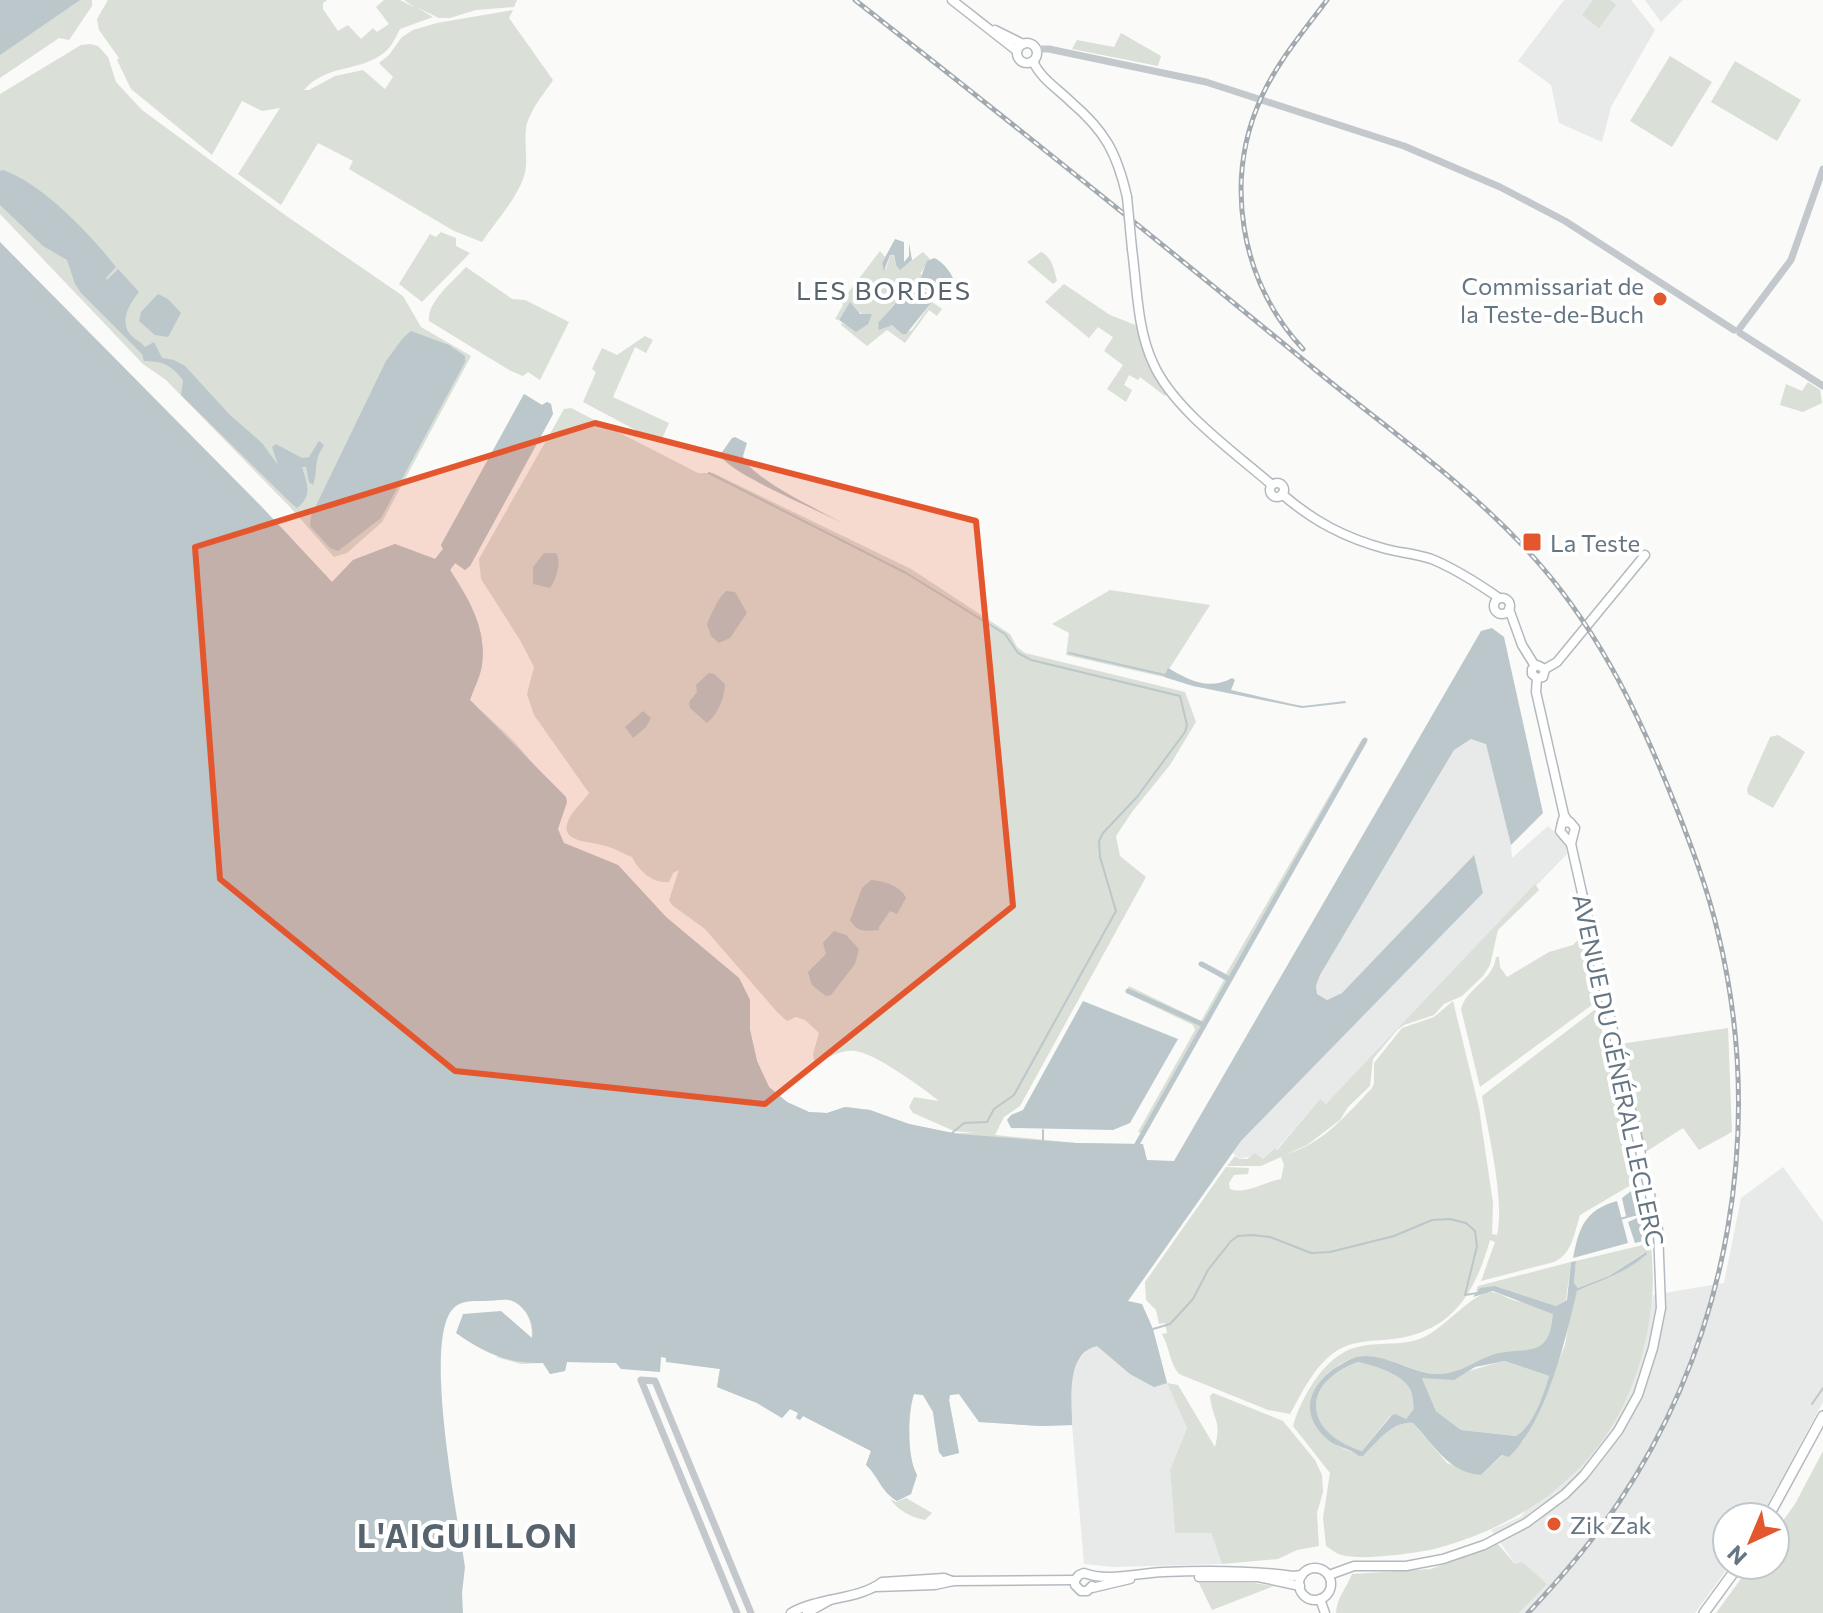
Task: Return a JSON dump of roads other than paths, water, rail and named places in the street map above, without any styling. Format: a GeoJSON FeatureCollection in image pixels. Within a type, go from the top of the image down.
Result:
{"type":"FeatureCollection","features":[{"type":"Feature","properties":{"kind":"main road"},"geometry":{"type":"LineString","coordinates":[[952,0],[1020,47]]}},
{"type":"Feature","properties":{"kind":"main road"},"geometry":{"type":"LineString","coordinates":[[1033,61],[1023,62],[1017,56],[1020,47],[1029,43],[1036,49],[1033,61],[1039,73],[1091,119],[1117,159],[1127,197],[1143,332],[1152,362],[1170,393],[1272,485],[1280,485],[1282,494],[1307,516],[1335,532],[1385,549],[1432,559],[1465,575],[1488,592],[1496,600],[1496,611],[1505,611],[1514,622],[1522,645],[1535,666]]}},
{"type":"Feature","properties":{"kind":"main road"},"geometry":{"type":"LineString","coordinates":[[1535,666],[1532,674],[1537,678],[1543,677],[1545,669],[1557,662],[1645,555]]}},
{"type":"Feature","properties":{"kind":"main road"},"geometry":{"type":"LineString","coordinates":[[1535,666],[1541,665],[1545,669]]}},
{"type":"Feature","properties":{"kind":"main road"},"geometry":{"type":"LineString","coordinates":[[1537,678],[1536,692],[1565,820],[1560,831],[1569,839],[1575,828],[1565,820]]}},
{"type":"Feature","properties":{"kind":"main road","name":"AVENUE DU GÉNÉRAL LECLERC"},"geometry":{"type":"LineString","coordinates":[[1329,1575],[1354,1566],[1406,1566],[1443,1559],[1484,1545],[1526,1523],[1565,1494],[1584,1475],[1618,1431],[1638,1395],[1653,1348],[1661,1308],[1658,1230],[1569,839]]}},
{"type":"Feature","properties":{"kind":"main road"},"geometry":{"type":"LineString","coordinates":[[1777,1501],[1823,1416]]}},
{"type":"Feature","properties":{"kind":"main road"},"geometry":{"type":"LineString","coordinates":[[1075,1580],[1081,1591],[1092,1583],[1162,1572],[1241,1570],[1293,1576],[1316,1567],[1329,1575],[1330,1590],[1320,1599]]}},
{"type":"Feature","properties":{"kind":"main road"},"geometry":{"type":"LineString","coordinates":[[791,1613],[816,1601],[875,1587],[935,1585],[953,1581],[1075,1580],[1081,1574],[1092,1583],[1243,1576],[1293,1583],[1300,1586],[1307,1597],[1320,1599]]}},
{"type":"Feature","properties":{"kind":"main road"},"geometry":{"type":"LineString","coordinates":[[1300,1586],[1302,1575]]}},
{"type":"Feature","properties":{"kind":"main road"},"geometry":{"type":"LineString","coordinates":[[1704,1613],[1727,1581]]}},
{"type":"Feature","properties":{"kind":"main road"},"geometry":{"type":"LineString","coordinates":[[1320,1599],[1325,1613]]}},
{"type":"Feature","properties":{"kind":"main road"},"geometry":{"type":"LineString","coordinates":[[807,1613],[830,1600]]}},
{"type":"Feature","properties":{"kind":"street"},"geometry":{"type":"LineString","coordinates":[[1036,49],[1049,49],[1190,78],[1404,146],[1500,187],[1565,221],[1823,386]]}},
{"type":"Feature","properties":{"kind":"street"},"geometry":{"type":"LineString","coordinates":[[1738,330],[1798,247],[1823,169]]}},
{"type":"Feature","properties":{"kind":"street"},"geometry":{"type":"LineString","coordinates":[[737,1613],[641,1380],[655,1381],[751,1613]]}},
{"type":"Feature","properties":{"kind":"waterway"},"geometry":{"type":"LineString","coordinates":[[709,473],[906,573],[1005,634],[1018,653],[1031,660],[1180,696],[1187,725],[1185,732],[1137,797],[1099,841],[1100,857],[1116,911],[1014,1095],[994,1109],[987,1122],[964,1123],[952,1133]]}},
{"type":"Feature","properties":{"kind":"waterway"},"geometry":{"type":"LineString","coordinates":[[1069,653],[1165,675]]}},
{"type":"Feature","properties":{"kind":"waterway"},"geometry":{"type":"LineString","coordinates":[[1136,1146],[1365,740]]}},
{"type":"Feature","properties":{"kind":"waterway"},"geometry":{"type":"LineString","coordinates":[[1201,964],[1229,979]]}},
{"type":"Feature","properties":{"kind":"waterway"},"geometry":{"type":"LineString","coordinates":[[1128,991],[1204,1025]]}},
{"type":"Feature","properties":{"kind":"waterway"},"geometry":{"type":"LineString","coordinates":[[1043,1130],[1043,1140]]}},
{"type":"Feature","properties":{"kind":"waterway"},"geometry":{"type":"LineString","coordinates":[[1620,1219],[1634,1215]]}},
{"type":"Feature","properties":{"kind":"waterway"},"geometry":{"type":"LineString","coordinates":[[1153,1329],[1170,1324],[1193,1299],[1208,1270],[1238,1236],[1270,1237],[1311,1253],[1330,1252],[1394,1236],[1432,1220],[1450,1219],[1466,1223],[1475,1231],[1477,1246],[1465,1295],[1477,1293]]}},
{"type":"Feature","properties":{"kind":"waterway"},"geometry":{"type":"LineString","coordinates":[[1812,1404],[1823,1388]]}},
{"type":"Feature","properties":{"kind":"railway"},"geometry":{"type":"LineString","coordinates":[[855,0],[1088,184],[1491,514],[1542,567],[1584,622],[1619,681],[1663,775],[1709,901],[1732,1006],[1738,1080],[1737,1155],[1728,1228],[1711,1300],[1688,1370],[1657,1438],[1598,1531],[1528,1613]]}},
{"type":"Feature","properties":{"kind":"railway"},"geometry":{"type":"LineString","coordinates":[[1303,349],[1265,293],[1252,261],[1244,228],[1241,195],[1243,161],[1250,128],[1268,83],[1327,0]]}},
{"type":"Feature","properties":{"kind":"place","name":"Commissariat de la Teste-de-Buch"},"geometry":{"type":"Point","coordinates":[1660,299]}},
{"type":"Feature","properties":{"kind":"place","name":"La Teste"},"geometry":{"type":"Point","coordinates":[1532,542]}},
{"type":"Feature","properties":{"kind":"place","name":"Zik Zak"},"geometry":{"type":"Point","coordinates":[1554,1524]}},
{"type":"Feature","properties":{"kind":"district","name":"LES BORDES"},"geometry":{"type":"Point","coordinates":[884,289]}},
{"type":"Feature","properties":{"kind":"district","name":"L'AIGUILLON"},"geometry":{"type":"Point","coordinates":[468,1535]}}]}
